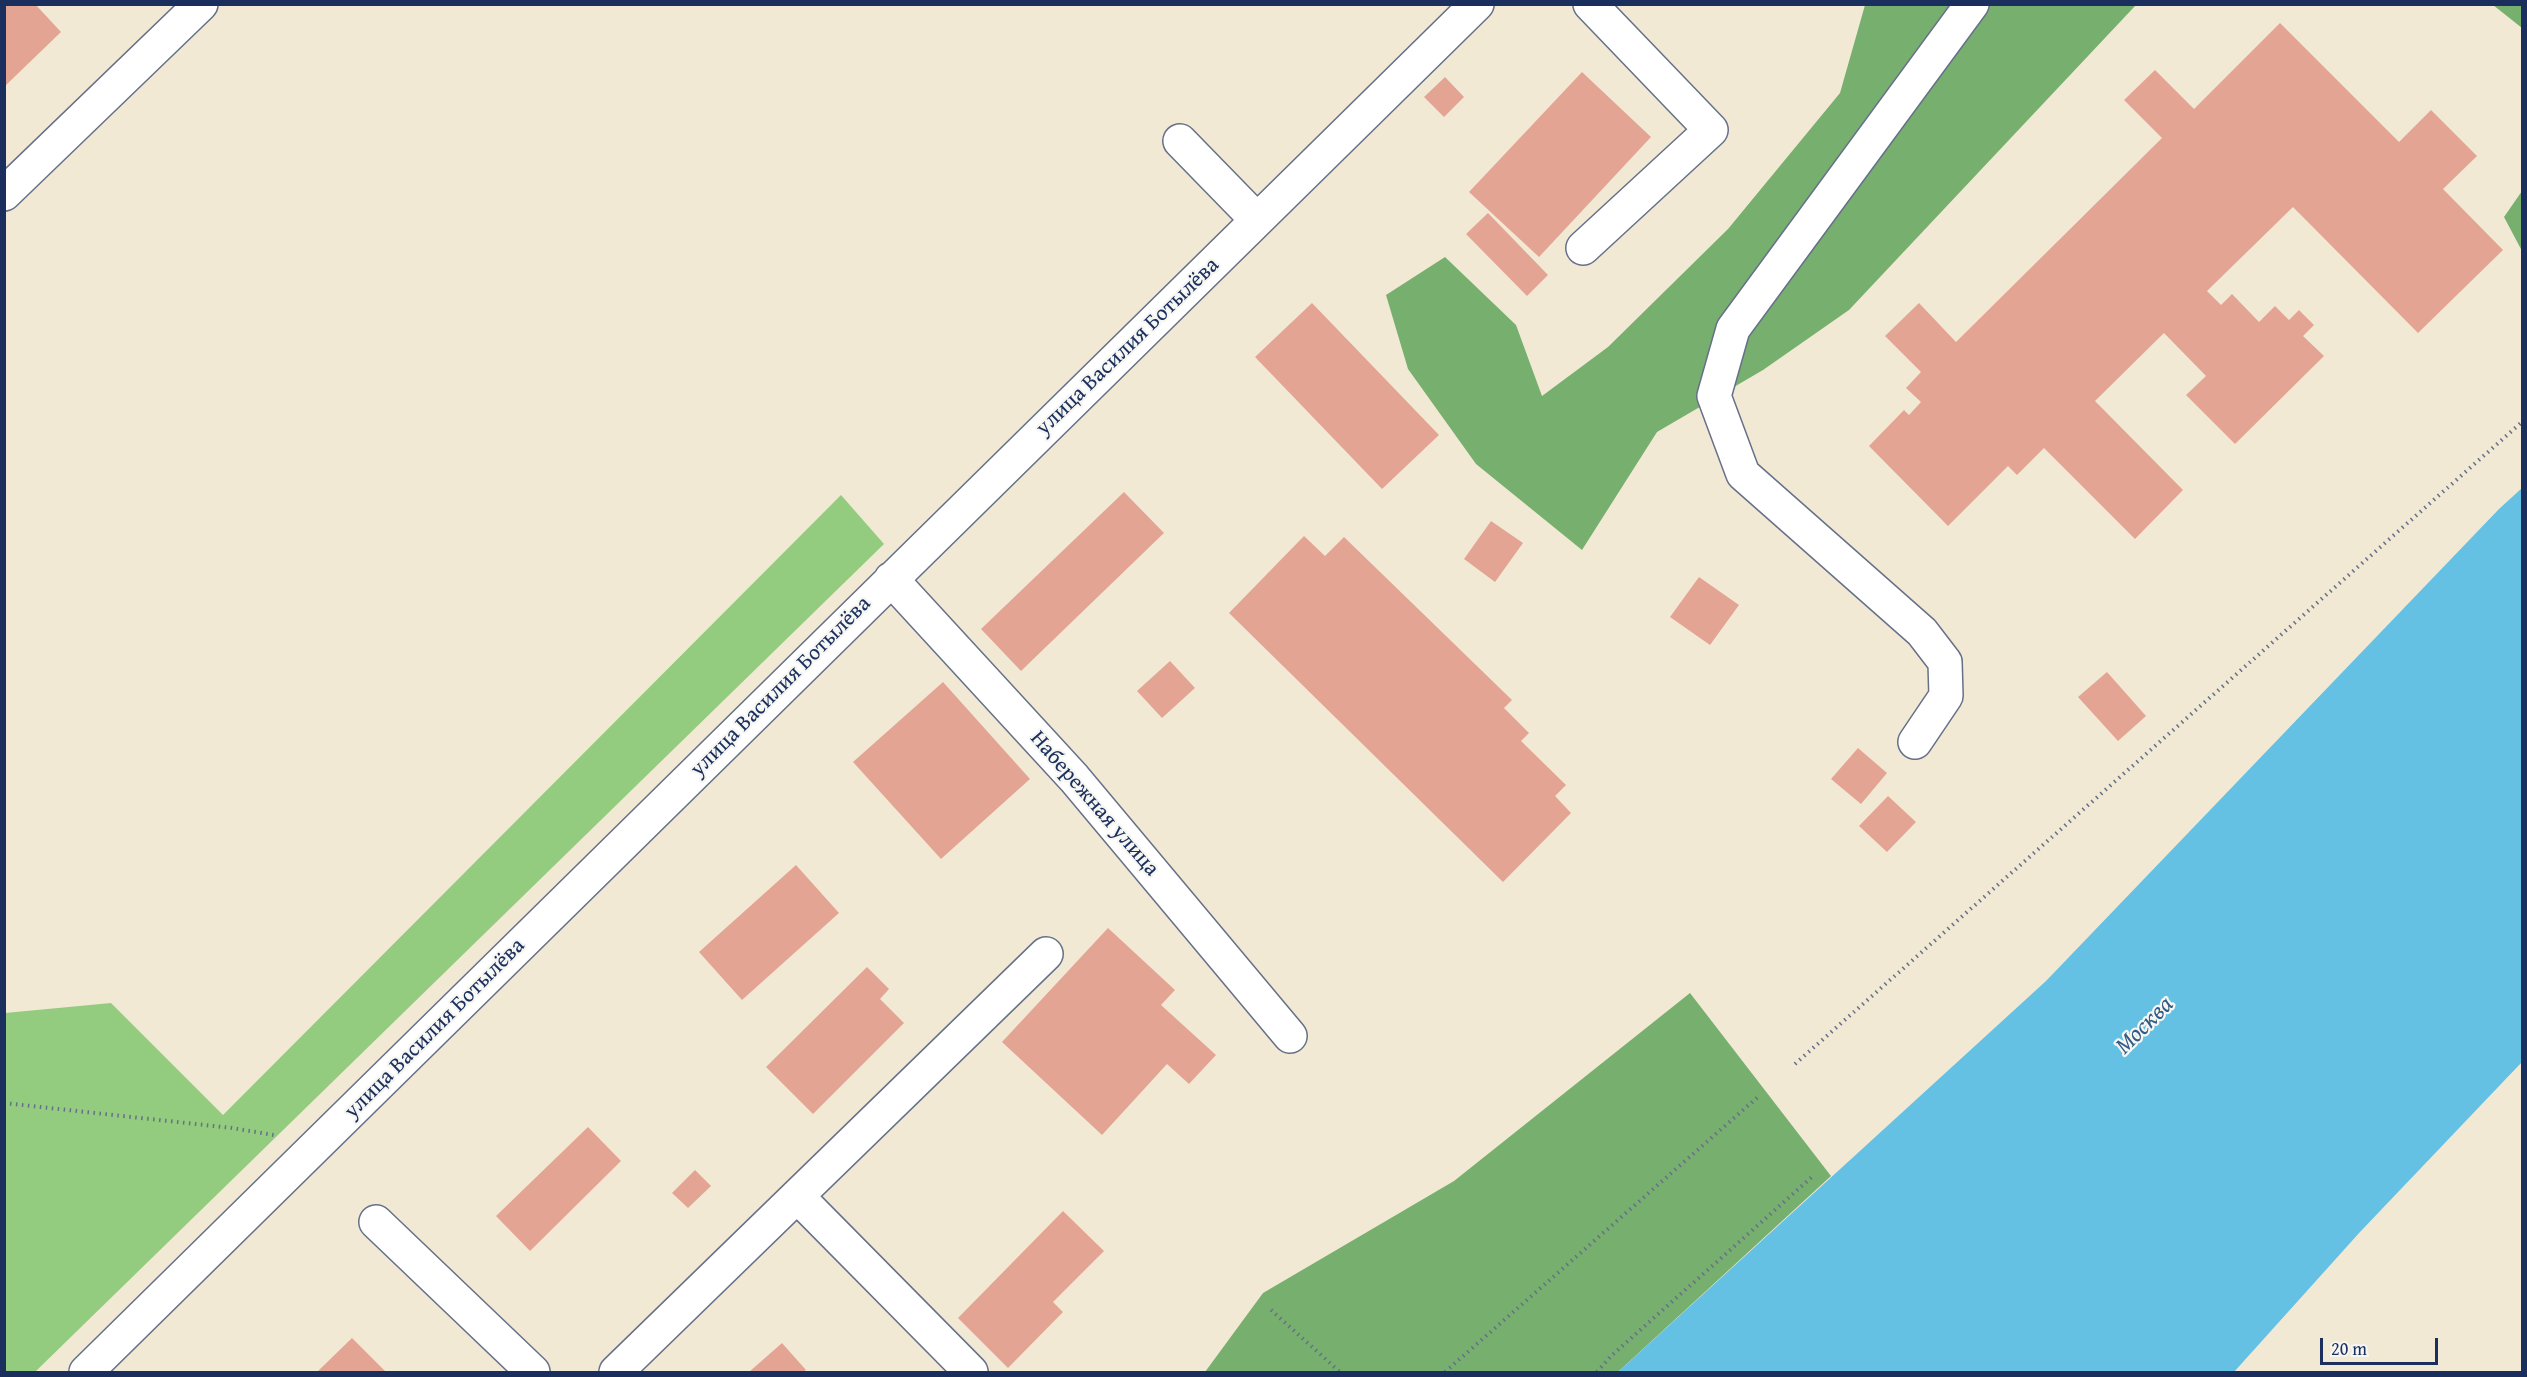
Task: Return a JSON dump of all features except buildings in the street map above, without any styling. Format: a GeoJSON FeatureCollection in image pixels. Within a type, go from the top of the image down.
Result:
{"type":"FeatureCollection","features":[{"type":"Feature","properties":{"kind":"street"},"geometry":{"type":"LineString","coordinates":[[4,194],[201,4]]}},
{"type":"Feature","properties":{"kind":"street","name":"улица Василия Ботылёва"},"geometry":{"type":"LineString","coordinates":[[86,1372],[1477,4]]}},
{"type":"Feature","properties":{"kind":"street"},"geometry":{"type":"LineString","coordinates":[[1583,248],[1711,130],[1590,4]]}},
{"type":"Feature","properties":{"kind":"street"},"geometry":{"type":"LineString","coordinates":[[1915,742],[1946,696],[1945,662],[1922,632],[1743,474],[1714,396],[1733,329],[1972,4]]}},
{"type":"Feature","properties":{"kind":"street"},"geometry":{"type":"LineString","coordinates":[[1180,141],[1257,220]]}},
{"type":"Feature","properties":{"kind":"street","name":"Набережная улица"},"geometry":{"type":"LineString","coordinates":[[891,579],[1074,778],[1290,1036]]}},
{"type":"Feature","properties":{"kind":"street"},"geometry":{"type":"LineString","coordinates":[[616,1372],[1046,954]]}},
{"type":"Feature","properties":{"kind":"street"},"geometry":{"type":"LineString","coordinates":[[797,1196],[971,1372]]}},
{"type":"Feature","properties":{"kind":"street"},"geometry":{"type":"LineString","coordinates":[[376,1222],[532,1372]]}},
{"type":"Feature","properties":{"kind":"path"},"geometry":{"type":"LineString","coordinates":[[1795,1064],[2523,422]]}},
{"type":"Feature","properties":{"kind":"path"},"geometry":{"type":"LineString","coordinates":[[1445,1372],[1759,1096]]}},
{"type":"Feature","properties":{"kind":"path"},"geometry":{"type":"LineString","coordinates":[[4,1103],[232,1128],[319,1143]]}},
{"type":"Feature","properties":{"kind":"path"},"geometry":{"type":"LineString","coordinates":[[1597,1372],[1610,1357],[1812,1177]]}},
{"type":"Feature","properties":{"kind":"path"},"geometry":{"type":"LineString","coordinates":[[1271,1310],[1340,1372]]}},
{"type":"Feature","properties":{"kind":"green space"},"geometry":{"type":"Polygon","coordinates":[[[1865,5],[2136,5],[1849,310],[1763,370],[1657,432],[1582,550],[1476,464],[1408,369],[1386,295],[1445,257],[1516,325],[1542,396],[1608,347],[1728,229],[1840,93],[1865,5]]]}},
{"type":"Feature","properties":{"kind":"green space"},"geometry":{"type":"Polygon","coordinates":[[[2493,5],[2522,5],[2522,28],[2493,5]]]}},
{"type":"Feature","properties":{"kind":"green space"},"geometry":{"type":"Polygon","coordinates":[[[2522,191],[2522,251],[2504,217],[2522,191]]]}},
{"type":"Feature","properties":{"kind":"green space"},"geometry":{"type":"Polygon","coordinates":[[[841,495],[884,544],[35,1372],[5,1372],[5,1013],[111,1003],[223,1115],[841,495]]]}},
{"type":"Feature","properties":{"kind":"green space"},"geometry":{"type":"Polygon","coordinates":[[[1690,993],[1831,1176],[1618,1372],[1205,1372],[1263,1293],[1454,1181],[1690,993]]]}},
{"type":"Feature","properties":{"kind":"water","name":"Москва"},"geometry":{"type":"Polygon","coordinates":[[[2522,488],[2522,1062],[2360,1232],[2234,1372],[1618,1372],[2046,981],[2499,509],[2522,488]]]}}]}
